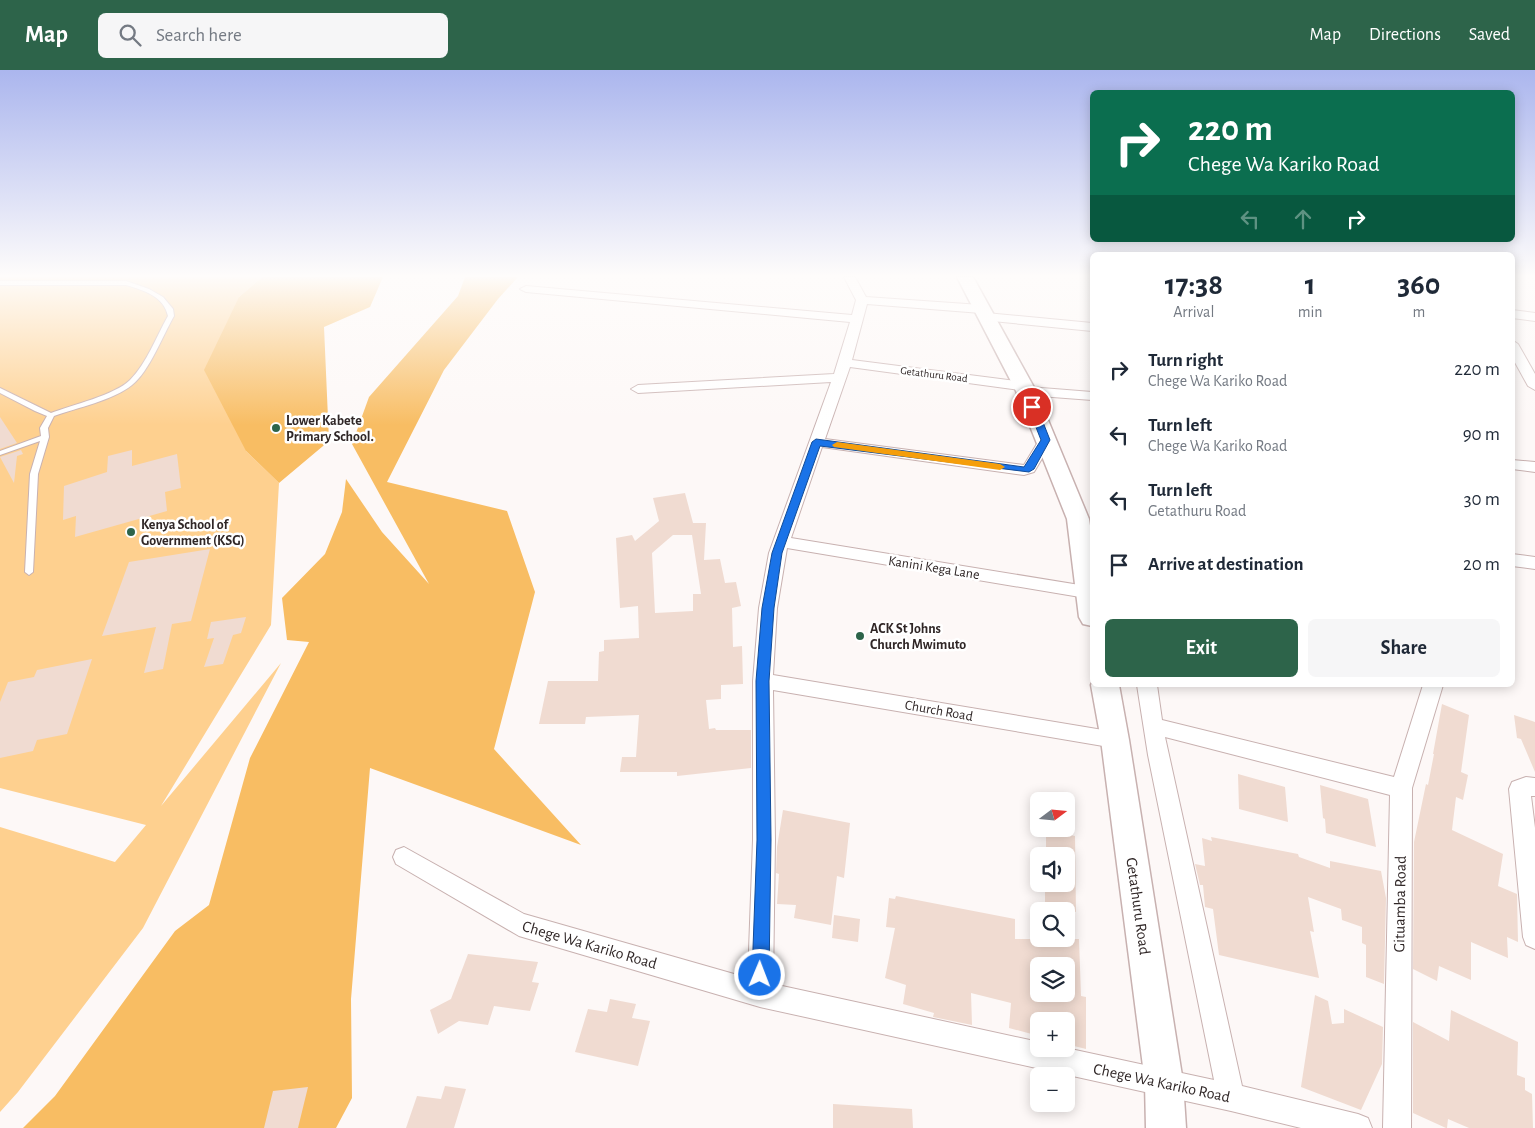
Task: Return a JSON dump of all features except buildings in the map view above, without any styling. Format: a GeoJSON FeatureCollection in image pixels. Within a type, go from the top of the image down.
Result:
{"type":"FeatureCollection","features":[{"type":"Feature","properties":{"kind":"main road"},"geometry":{"type":"LineString","coordinates":[[990,326],[1025,388],[1046,440],[1086,520],[1090,592]]}},
{"type":"Feature","properties":{"kind":"main road","name":"Getathuru Road"},"geometry":{"type":"LineString","coordinates":[[1105,687],[1115,740],[1164,1082],[1166,1128]]}},
{"type":"Feature","properties":{"kind":"street"},"geometry":{"type":"LineString","coordinates":[[760,994],[764,840],[763,681],[768,608],[777,553],[842,370],[854,326]]}},
{"type":"Feature","properties":{"kind":"street"},"geometry":{"type":"LineString","coordinates":[[1515,348],[1532,374],[1535,386]]}},
{"type":"Feature","properties":{"kind":"street","name":"Getathuru Road"},"geometry":{"type":"LineString","coordinates":[[638,389],[842,370],[1090,396]]}},
{"type":"Feature","properties":{"kind":"street"},"geometry":{"type":"LineString","coordinates":[[1515,371],[1532,374]]}},
{"type":"Feature","properties":{"kind":"street"},"geometry":{"type":"LineString","coordinates":[[816,442],[1024,470],[1029,469],[1046,440]]}},
{"type":"Feature","properties":{"kind":"street"},"geometry":{"type":"LineString","coordinates":[[1515,465],[1535,468]]}},
{"type":"Feature","properties":{"kind":"street","name":"Kanini Kega Lane"},"geometry":{"type":"LineString","coordinates":[[781,542],[1090,592]]}},
{"type":"Feature","properties":{"kind":"street"},"geometry":{"type":"LineString","coordinates":[[1515,560],[1535,563]]}},
{"type":"Feature","properties":{"kind":"street","name":"Church Road"},"geometry":{"type":"LineString","coordinates":[[763,681],[1115,740]]}},
{"type":"Feature","properties":{"kind":"street"},"geometry":{"type":"LineString","coordinates":[[1147,687],[1153,726],[1231,1097]]}},
{"type":"Feature","properties":{"kind":"street","name":"Gituamba Road"},"geometry":{"type":"LineString","coordinates":[[1397,1128],[1401,788],[1432,687]]}},
{"type":"Feature","properties":{"kind":"street"},"geometry":{"type":"LineString","coordinates":[[1153,726],[1401,788]]}},
{"type":"Feature","properties":{"kind":"street"},"geometry":{"type":"LineString","coordinates":[[1535,787],[1526,786],[1520,789],[1533,898],[1535,937]]}},
{"type":"Feature","properties":{"kind":"street","name":"Chege Wa Kariko Road"},"geometry":{"type":"LineString","coordinates":[[404,857],[519,924],[760,994],[1231,1097],[1358,1128]]}},
{"type":"Feature","properties":{"kind":"lane"},"geometry":{"type":"LineString","coordinates":[[0,390],[18,398],[33,409],[51,415],[102,396],[130,383],[165,326]]}},
{"type":"Feature","properties":{"kind":"lane"},"geometry":{"type":"LineString","coordinates":[[29,572],[34,474],[45,438],[44,428],[51,415]]}},
{"type":"Feature","properties":{"kind":"lane"},"geometry":{"type":"LineString","coordinates":[[0,453],[45,438]]}},
{"type":"Feature","properties":{"kind":"shaded area","name":"Kenya School of Government (KSG)"},"geometry":{"type":"Polygon","coordinates":[[[0,326],[240,326],[246,451],[279,483],[271,625],[161,806],[281,663],[143,928],[18,1092],[0,1112],[0,827],[115,862],[146,825],[0,788],[0,326]]]}},
{"type":"Feature","properties":{"kind":"shaded area"},"geometry":{"type":"Polygon","coordinates":[[[225,326],[325,326],[329,441],[279,483],[246,451],[204,370],[225,326]]]}},
{"type":"Feature","properties":{"kind":"shaded area"},"geometry":{"type":"Polygon","coordinates":[[[431,326],[477,326],[444,370],[387,482],[507,511],[535,592],[494,749],[581,845],[370,768],[351,999],[352,1098],[336,1128],[23,1128],[55,1096],[175,931],[209,905],[250,758],[309,642],[287,640],[282,598],[325,554],[342,512],[346,479],[382,532],[429,584],[352,444],[369,397],[431,326]]]}},
{"type":"Feature","properties":{"kind":"slow traffic"},"geometry":{"type":"LineString","coordinates":[[837,445],[1000,467]]}},
{"type":"Feature","properties":{"kind":"place","name":"Lower Kabete Primary School."},"geometry":{"type":"Point","coordinates":[276,428]}},
{"type":"Feature","properties":{"kind":"place","name":"Kenya School of Government (KSG)"},"geometry":{"type":"Point","coordinates":[131,532]}},
{"type":"Feature","properties":{"kind":"place","name":"ACK St Johns Church Mwimuto"},"geometry":{"type":"Point","coordinates":[860,636]}},
{"type":"Feature","properties":{"kind":"route"},"geometry":{"type":"LineString","coordinates":[[760,975],[764,840],[763,681],[768,608],[777,553],[816,442],[1024,470],[1029,469],[1046,440],[1032,407]]}}]}
